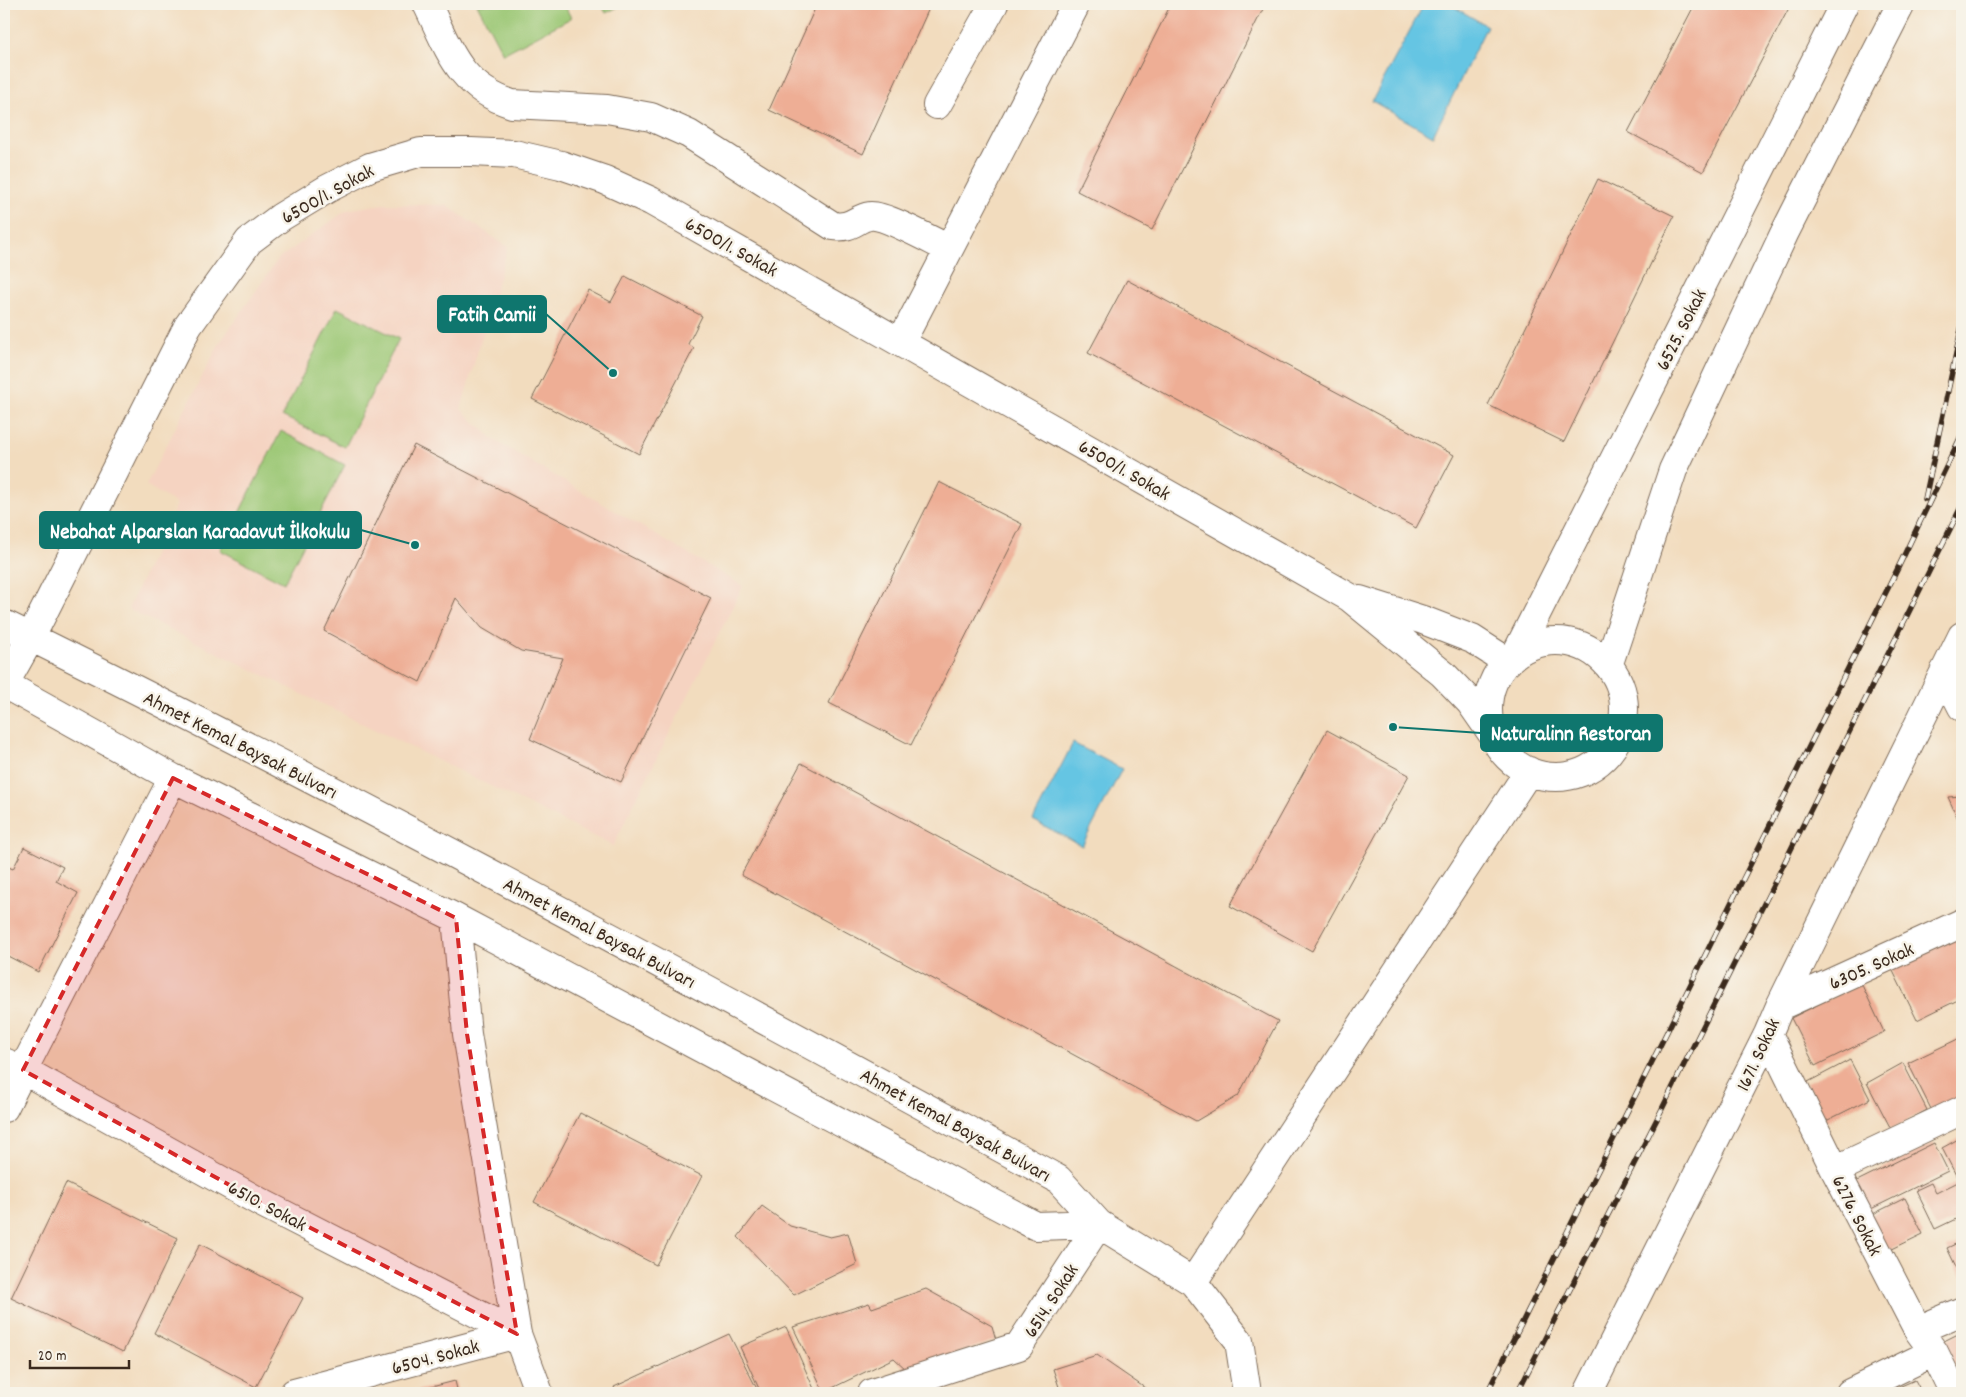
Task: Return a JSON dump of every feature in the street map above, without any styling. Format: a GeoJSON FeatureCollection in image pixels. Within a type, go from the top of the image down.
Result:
{"type":"FeatureCollection","features":[{"type":"Feature","properties":{"kind":"street"},"geometry":{"type":"LineString","coordinates":[[426,4],[462,72],[484,92],[497,99],[512,104],[607,109],[651,117],[689,134],[833,226],[847,226],[865,217],[880,216],[949,249]]}},
{"type":"Feature","properties":{"kind":"street"},"geometry":{"type":"LineString","coordinates":[[937,105],[994,4]]}},
{"type":"Feature","properties":{"kind":"street"},"geometry":{"type":"LineString","coordinates":[[901,342],[1076,4]]}},
{"type":"Feature","properties":{"kind":"street","name":"6525. Sokak"},"geometry":{"type":"LineString","coordinates":[[1512,658],[1844,4]]}},
{"type":"Feature","properties":{"kind":"street"},"geometry":{"type":"LineString","coordinates":[[1609,663],[1673,470],[1784,234],[1901,4]]}},
{"type":"Feature","properties":{"kind":"street","name":"6500/1. Sokak"},"geometry":{"type":"LineString","coordinates":[[4,685],[31,637],[188,326],[243,249],[281,217],[370,166],[421,152],[514,154],[561,165],[605,180],[651,201],[1349,597]]}},
{"type":"Feature","properties":{"kind":"street"},"geometry":{"type":"LineString","coordinates":[[1349,597],[1423,620],[1472,639],[1512,658]]}},
{"type":"Feature","properties":{"kind":"street"},"geometry":{"type":"LineString","coordinates":[[1349,597],[1444,674],[1470,702],[1504,753],[1520,767],[1539,775],[1560,778],[1581,773],[1599,762],[1614,745],[1622,726],[1624,704],[1619,683],[1609,663],[1592,652],[1574,644],[1554,641],[1534,645],[1512,658],[1494,677],[1490,690],[1488,713],[1493,735]]}},
{"type":"Feature","properties":{"kind":"street","name":"Ahmet Kemal Baysak Bulvarı"},"geometry":{"type":"LineString","coordinates":[[4,624],[312,780],[613,938],[1058,1179],[1099,1224],[1193,1282]]}},
{"type":"Feature","properties":{"kind":"street","name":"1671. Sokak"},"geometry":{"type":"LineString","coordinates":[[1588,1393],[1768,1034],[1962,636]]}},
{"type":"Feature","properties":{"kind":"street"},"geometry":{"type":"LineString","coordinates":[[1944,672],[1962,707]]}},
{"type":"Feature","properties":{"kind":"street"},"geometry":{"type":"LineString","coordinates":[[4,685],[173,778],[456,918],[1036,1226],[1099,1224]]}},
{"type":"Feature","properties":{"kind":"street"},"geometry":{"type":"LineString","coordinates":[[1247,1393],[1239,1341],[1193,1282],[1529,771]]}},
{"type":"Feature","properties":{"kind":"street"},"geometry":{"type":"LineString","coordinates":[[4,1108],[14,1066],[173,778]]}},
{"type":"Feature","properties":{"kind":"street"},"geometry":{"type":"LineString","coordinates":[[456,918],[466,1034],[517,1334],[539,1393]]}},
{"type":"Feature","properties":{"kind":"street","name":"6305. Sokak"},"geometry":{"type":"LineString","coordinates":[[1780,1006],[1962,923]]}},
{"type":"Feature","properties":{"kind":"street","name":"6276. Sokak"},"geometry":{"type":"LineString","coordinates":[[1768,1034],[1835,1170],[1918,1330],[1934,1352],[1954,1393]]}},
{"type":"Feature","properties":{"kind":"street","name":"6510. Sokak"},"geometry":{"type":"LineString","coordinates":[[14,1066],[260,1202],[517,1334]]}},
{"type":"Feature","properties":{"kind":"street"},"geometry":{"type":"LineString","coordinates":[[1835,1170],[1962,1110]]}},
{"type":"Feature","properties":{"kind":"street","name":"6514. Sokak"},"geometry":{"type":"LineString","coordinates":[[872,1393],[1019,1346],[1099,1224]]}},
{"type":"Feature","properties":{"kind":"street"},"geometry":{"type":"LineString","coordinates":[[1918,1330],[1962,1311]]}},
{"type":"Feature","properties":{"kind":"street","name":"6504. Sokak"},"geometry":{"type":"LineString","coordinates":[[294,1393],[517,1334]]}},
{"type":"Feature","properties":{"kind":"street"},"geometry":{"type":"LineString","coordinates":[[1850,1393],[1934,1352]]}},
{"type":"Feature","properties":{"kind":"highlighted area"},"geometry":{"type":"Polygon","coordinates":[[[173,778],[456,918],[467,1034],[517,1334],[260,1202],[23,1070],[173,778]]]}},
{"type":"Feature","properties":{"kind":"shaded area"},"geometry":{"type":"Polygon","coordinates":[[[383,204],[446,205],[508,247],[461,409],[494,440],[743,586],[613,846],[128,609],[177,504],[146,485],[219,344],[278,259],[347,210],[383,204]]]}},
{"type":"Feature","properties":{"kind":"green space"},"geometry":{"type":"Polygon","coordinates":[[[477,4],[564,4],[571,18],[503,54],[477,4]]]}},
{"type":"Feature","properties":{"kind":"green space"},"geometry":{"type":"Polygon","coordinates":[[[601,4],[624,4],[606,13],[601,4]]]}},
{"type":"Feature","properties":{"kind":"green space"},"geometry":{"type":"Polygon","coordinates":[[[337,308],[399,339],[345,447],[282,416],[337,308]]]}},
{"type":"Feature","properties":{"kind":"green space"},"geometry":{"type":"Polygon","coordinates":[[[281,431],[345,465],[284,583],[220,550],[281,431]]]}},
{"type":"Feature","properties":{"kind":"water"},"geometry":{"type":"Polygon","coordinates":[[[1424,4],[1449,4],[1487,26],[1433,136],[1372,101],[1424,4]]]}},
{"type":"Feature","properties":{"kind":"water"},"geometry":{"type":"Polygon","coordinates":[[[1073,743],[1122,769],[1082,846],[1033,820],[1073,743]]]}},
{"type":"Feature","properties":{"kind":"building"},"geometry":{"type":"Polygon","coordinates":[[[817,4],[931,4],[863,154],[769,110],[817,4]]]}},
{"type":"Feature","properties":{"kind":"building"},"geometry":{"type":"Polygon","coordinates":[[[1171,4],[1265,5],[1152,230],[1077,191],[1171,4]]]}},
{"type":"Feature","properties":{"kind":"building"},"geometry":{"type":"Polygon","coordinates":[[[1695,4],[1791,4],[1703,172],[1628,132],[1695,4]]]}},
{"type":"Feature","properties":{"kind":"building"},"geometry":{"type":"Polygon","coordinates":[[[1598,179],[1674,216],[1564,442],[1488,405],[1598,179]]]}},
{"type":"Feature","properties":{"kind":"building"},"geometry":{"type":"Polygon","coordinates":[[[625,276],[702,316],[688,344],[694,348],[639,454],[532,399],[588,290],[611,302],[625,276]]]}},
{"type":"Feature","properties":{"kind":"building"},"geometry":{"type":"Polygon","coordinates":[[[1127,280],[1454,455],[1416,528],[1088,353],[1127,280]]]}},
{"type":"Feature","properties":{"kind":"building"},"geometry":{"type":"Polygon","coordinates":[[[414,445],[711,598],[621,782],[530,739],[563,658],[521,651],[482,628],[456,598],[420,682],[324,631],[414,445]]]}},
{"type":"Feature","properties":{"kind":"building"},"geometry":{"type":"Polygon","coordinates":[[[939,482],[1022,524],[911,745],[829,703],[939,482]]]}},
{"type":"Feature","properties":{"kind":"building"},"geometry":{"type":"Polygon","coordinates":[[[1327,730],[1409,775],[1312,951],[1230,906],[1327,730]]]}},
{"type":"Feature","properties":{"kind":"building"},"geometry":{"type":"Polygon","coordinates":[[[801,763],[1278,1021],[1238,1096],[1196,1121],[741,875],[801,763]]]}},
{"type":"Feature","properties":{"kind":"building"},"geometry":{"type":"Polygon","coordinates":[[[1962,796],[1962,828],[1948,797],[1962,796]]]}},
{"type":"Feature","properties":{"kind":"building"},"geometry":{"type":"Polygon","coordinates":[[[24,847],[63,867],[56,881],[78,893],[38,972],[4,954],[4,865],[13,869],[24,847]]]}},
{"type":"Feature","properties":{"kind":"building"},"geometry":{"type":"Polygon","coordinates":[[[1962,932],[1962,998],[1917,1020],[1891,967],[1962,932]]]}},
{"type":"Feature","properties":{"kind":"building"},"geometry":{"type":"Polygon","coordinates":[[[1861,983],[1884,1032],[1815,1066],[1791,1018],[1861,983]]]}},
{"type":"Feature","properties":{"kind":"building"},"geometry":{"type":"Polygon","coordinates":[[[1962,1037],[1962,1099],[1933,1113],[1908,1063],[1962,1037]]]}},
{"type":"Feature","properties":{"kind":"building"},"geometry":{"type":"Polygon","coordinates":[[[1850,1060],[1870,1099],[1826,1121],[1806,1083],[1850,1060]]]}},
{"type":"Feature","properties":{"kind":"building"},"geometry":{"type":"Polygon","coordinates":[[[1903,1063],[1927,1110],[1891,1129],[1867,1083],[1903,1063]]]}},
{"type":"Feature","properties":{"kind":"building"},"geometry":{"type":"Polygon","coordinates":[[[580,1113],[702,1176],[656,1265],[534,1202],[580,1113]]]}},
{"type":"Feature","properties":{"kind":"building"},"geometry":{"type":"Polygon","coordinates":[[[1962,1137],[1962,1187],[1942,1148],[1962,1137]]]}},
{"type":"Feature","properties":{"kind":"building"},"geometry":{"type":"Polygon","coordinates":[[[1934,1143],[1948,1171],[1869,1210],[1855,1182],[1934,1143]]]}},
{"type":"Feature","properties":{"kind":"building"},"geometry":{"type":"Polygon","coordinates":[[[1958,1182],[1962,1190],[1962,1216],[1935,1229],[1916,1190],[1931,1183],[1936,1193],[1958,1182]]]}},
{"type":"Feature","properties":{"kind":"building"},"geometry":{"type":"Polygon","coordinates":[[[66,1183],[178,1238],[123,1352],[11,1298],[66,1183]]]}},
{"type":"Feature","properties":{"kind":"building"},"geometry":{"type":"Polygon","coordinates":[[[1905,1198],[1923,1234],[1886,1252],[1869,1216],[1905,1198]]]}},
{"type":"Feature","properties":{"kind":"building"},"geometry":{"type":"Polygon","coordinates":[[[762,1206],[790,1226],[830,1237],[848,1233],[857,1264],[794,1295],[738,1237],[762,1206]]]}},
{"type":"Feature","properties":{"kind":"building"},"geometry":{"type":"Polygon","coordinates":[[[1962,1241],[1962,1279],[1947,1248],[1962,1241]]]}},
{"type":"Feature","properties":{"kind":"building"},"geometry":{"type":"Polygon","coordinates":[[[200,1244],[303,1298],[256,1387],[154,1333],[200,1244]]]}},
{"type":"Feature","properties":{"kind":"building"},"geometry":{"type":"Polygon","coordinates":[[[926,1289],[992,1326],[996,1340],[908,1371],[894,1358],[824,1392],[793,1327],[869,1303],[872,1308],[926,1289]]]}},
{"type":"Feature","properties":{"kind":"building"},"geometry":{"type":"Polygon","coordinates":[[[786,1327],[815,1391],[809,1393],[761,1393],[740,1347],[786,1327]]]}},
{"type":"Feature","properties":{"kind":"building"},"geometry":{"type":"Polygon","coordinates":[[[1962,1332],[1962,1383],[1942,1342],[1962,1332]]]}},
{"type":"Feature","properties":{"kind":"building"},"geometry":{"type":"Polygon","coordinates":[[[729,1334],[759,1393],[616,1393],[614,1387],[729,1334]]]}},
{"type":"Feature","properties":{"kind":"building"},"geometry":{"type":"Polygon","coordinates":[[[1097,1355],[1145,1388],[1147,1393],[1061,1393],[1053,1369],[1097,1355]]]}},
{"type":"Feature","properties":{"kind":"building"},"geometry":{"type":"Polygon","coordinates":[[[1915,1380],[1922,1393],[1885,1393],[1915,1380]]]}},
{"type":"Feature","properties":{"kind":"building"},"geometry":{"type":"Polygon","coordinates":[[[455,1381],[458,1393],[408,1393],[455,1381]]]}},
{"type":"Feature","properties":{"kind":"railway"},"geometry":{"type":"LineString","coordinates":[[1925,499],[1962,325]]}},
{"type":"Feature","properties":{"kind":"railway"},"geometry":{"type":"LineString","coordinates":[[1487,1393],[1897,570],[1962,434]]}},
{"type":"Feature","properties":{"kind":"railway"},"geometry":{"type":"LineString","coordinates":[[1517,1393],[1659,1115],[1962,505]]}},
{"type":"Feature","properties":{"kind":"place","name":"Fatih Camii"},"geometry":{"type":"Point","coordinates":[613,373]}},
{"type":"Feature","properties":{"kind":"place","name":"Nebahat Alparslan Karadavut İlkokulu"},"geometry":{"type":"Point","coordinates":[415,545]}},
{"type":"Feature","properties":{"kind":"place","name":"Naturalinn Restoran"},"geometry":{"type":"Point","coordinates":[1393,727]}}]}
